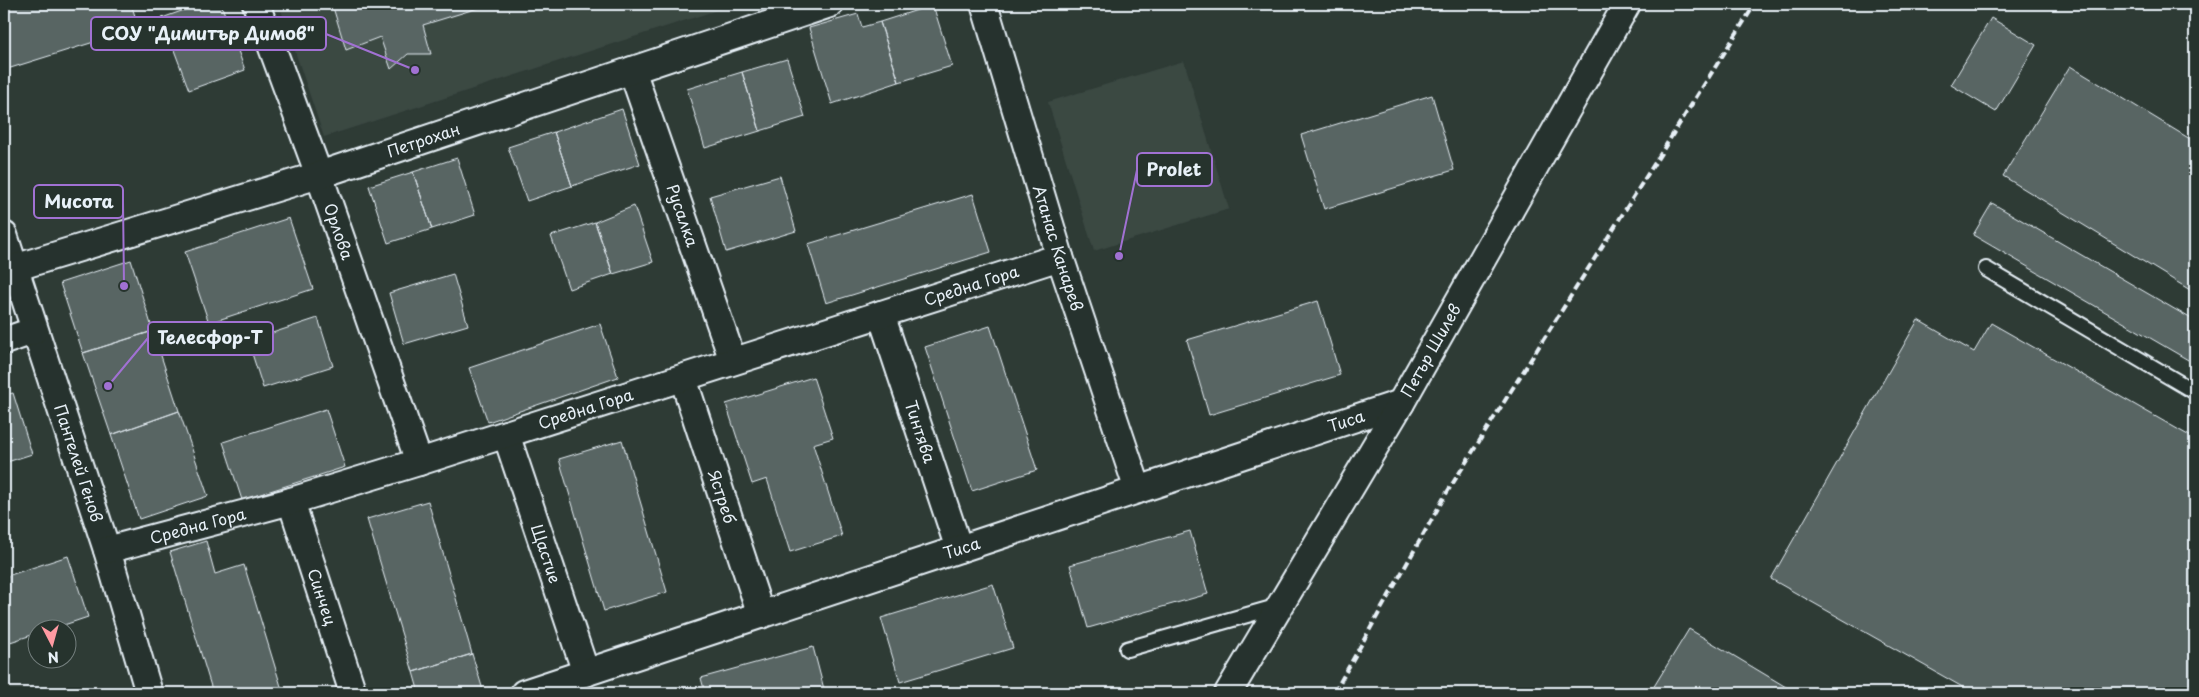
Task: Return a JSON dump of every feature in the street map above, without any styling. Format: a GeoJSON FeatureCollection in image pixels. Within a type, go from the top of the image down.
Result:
{"type":"FeatureCollection","features":[{"type":"Feature","properties":{"kind":"street","name":"Орлова"},"geometry":{"type":"LineString","coordinates":[[256,4],[319,174],[419,462]]}},
{"type":"Feature","properties":{"kind":"street","name":"Петрохан"},"geometry":{"type":"LineString","coordinates":[[14,268],[319,174],[830,4]]}},
{"type":"Feature","properties":{"kind":"street","name":"Атанас Канарев"},"geometry":{"type":"LineString","coordinates":[[984,4],[1060,257],[1138,490]]}},
{"type":"Feature","properties":{"kind":"street","name":"Петър Шилев"},"geometry":{"type":"LineString","coordinates":[[1228,693],[1401,403],[1627,4]]}},
{"type":"Feature","properties":{"kind":"street","name":"Русалка"},"geometry":{"type":"LineString","coordinates":[[632,70],[733,361]]}},
{"type":"Feature","properties":{"kind":"street","name":"Пантелей Генов"},"geometry":{"type":"LineString","coordinates":[[4,235],[107,550],[149,693]]}},
{"type":"Feature","properties":{"kind":"street","name":"Средна Гора"},"geometry":{"type":"LineString","coordinates":[[107,550],[292,501],[419,462],[1060,257]]}},
{"type":"Feature","properties":{"kind":"street","name":"Тинтява"},"geometry":{"type":"LineString","coordinates":[[881,314],[959,549]]}},
{"type":"Feature","properties":{"kind":"street"},"geometry":{"type":"LineString","coordinates":[[4,341],[34,331]]}},
{"type":"Feature","properties":{"kind":"street","name":"Ястреб"},"geometry":{"type":"LineString","coordinates":[[683,378],[760,615]]}},
{"type":"Feature","properties":{"kind":"street","name":"Тиса"},"geometry":{"type":"LineString","coordinates":[[524,693],[1401,403]]}},
{"type":"Feature","properties":{"kind":"street","name":"Щастие"},"geometry":{"type":"LineString","coordinates":[[506,434],[586,673]]}},
{"type":"Feature","properties":{"kind":"street","name":"Синчец"},"geometry":{"type":"LineString","coordinates":[[292,501],[354,693]]}},
{"type":"Feature","properties":{"kind":"lane"},"geometry":{"type":"LineString","coordinates":[[1986,269],[2195,392]]}},
{"type":"Feature","properties":{"kind":"lane"},"geometry":{"type":"LineString","coordinates":[[1127,649],[1280,606]]}},
{"type":"Feature","properties":{"kind":"shaded area"},"geometry":{"type":"Polygon","coordinates":[[[279,4],[736,4],[324,137],[279,4]]]}},
{"type":"Feature","properties":{"kind":"shaded area"},"geometry":{"type":"Polygon","coordinates":[[[1184,61],[1229,209],[1094,251],[1048,102],[1184,61]]]}},
{"type":"Feature","properties":{"kind":"building"},"geometry":{"type":"Polygon","coordinates":[[[4,4],[131,4],[139,28],[4,70],[4,4]]]}},
{"type":"Feature","properties":{"kind":"building"},"geometry":{"type":"Polygon","coordinates":[[[201,4],[221,4],[245,70],[189,90],[162,18],[201,4]]]}},
{"type":"Feature","properties":{"kind":"building"},"geometry":{"type":"Polygon","coordinates":[[[332,4],[491,4],[423,25],[431,54],[408,54],[391,69],[380,37],[346,50],[332,4]]]}},
{"type":"Feature","properties":{"kind":"building"},"geometry":{"type":"Polygon","coordinates":[[[933,5],[952,66],[899,82],[880,22],[933,5]]]}},
{"type":"Feature","properties":{"kind":"building"},"geometry":{"type":"Polygon","coordinates":[[[858,14],[862,27],[880,22],[899,82],[832,104],[809,28],[858,14]]]}},
{"type":"Feature","properties":{"kind":"building"},"geometry":{"type":"Polygon","coordinates":[[[1991,18],[2036,45],[1996,112],[1951,85],[1991,18]]]}},
{"type":"Feature","properties":{"kind":"building"},"geometry":{"type":"Polygon","coordinates":[[[787,59],[805,117],[760,131],[742,72],[787,59]]]}},
{"type":"Feature","properties":{"kind":"building"},"geometry":{"type":"Polygon","coordinates":[[[2070,66],[2195,142],[2195,293],[2003,176],[2070,66]]]}},
{"type":"Feature","properties":{"kind":"building"},"geometry":{"type":"Polygon","coordinates":[[[742,72],[760,131],[705,148],[687,89],[742,72]]]}},
{"type":"Feature","properties":{"kind":"building"},"geometry":{"type":"Polygon","coordinates":[[[1432,95],[1454,170],[1324,209],[1301,135],[1432,95]]]}},
{"type":"Feature","properties":{"kind":"building"},"geometry":{"type":"Polygon","coordinates":[[[622,109],[640,164],[572,186],[554,132],[622,109]]]}},
{"type":"Feature","properties":{"kind":"building"},"geometry":{"type":"Polygon","coordinates":[[[554,132],[572,186],[527,201],[508,147],[554,132]]]}},
{"type":"Feature","properties":{"kind":"building"},"geometry":{"type":"Polygon","coordinates":[[[457,158],[475,215],[432,229],[413,172],[457,158]]]}},
{"type":"Feature","properties":{"kind":"building"},"geometry":{"type":"Polygon","coordinates":[[[413,172],[432,229],[388,243],[369,186],[413,172]]]}},
{"type":"Feature","properties":{"kind":"building"},"geometry":{"type":"Polygon","coordinates":[[[780,176],[796,231],[726,252],[710,196],[780,176]]]}},
{"type":"Feature","properties":{"kind":"building"},"geometry":{"type":"Polygon","coordinates":[[[973,194],[991,252],[826,303],[808,244],[973,194]]]}},
{"type":"Feature","properties":{"kind":"building"},"geometry":{"type":"Polygon","coordinates":[[[1992,203],[2195,321],[2195,364],[1973,235],[1992,203]]]}},
{"type":"Feature","properties":{"kind":"building"},"geometry":{"type":"Polygon","coordinates":[[[634,206],[653,262],[613,274],[595,222],[634,206]]]}},
{"type":"Feature","properties":{"kind":"building"},"geometry":{"type":"Polygon","coordinates":[[[289,218],[313,289],[209,323],[185,252],[289,218]]]}},
{"type":"Feature","properties":{"kind":"building"},"geometry":{"type":"Polygon","coordinates":[[[595,222],[613,274],[569,289],[551,236],[595,222]]]}},
{"type":"Feature","properties":{"kind":"building"},"geometry":{"type":"Polygon","coordinates":[[[131,260],[153,331],[83,353],[60,283],[131,260]]]}},
{"type":"Feature","properties":{"kind":"building"},"geometry":{"type":"Polygon","coordinates":[[[453,274],[468,325],[404,344],[389,293],[453,274]]]}},
{"type":"Feature","properties":{"kind":"building"},"geometry":{"type":"Polygon","coordinates":[[[1318,301],[1340,375],[1209,415],[1187,340],[1318,301]]]}},
{"type":"Feature","properties":{"kind":"building"},"geometry":{"type":"Polygon","coordinates":[[[318,318],[333,366],[263,388],[248,341],[318,318]]]}},
{"type":"Feature","properties":{"kind":"building"},"geometry":{"type":"Polygon","coordinates":[[[1918,320],[1974,352],[1991,323],[2195,439],[2195,693],[1973,693],[1771,579],[1918,320]]]}},
{"type":"Feature","properties":{"kind":"building"},"geometry":{"type":"Polygon","coordinates":[[[600,324],[618,377],[488,422],[469,368],[600,324]]]}},
{"type":"Feature","properties":{"kind":"building"},"geometry":{"type":"Polygon","coordinates":[[[990,326],[1037,470],[972,491],[925,347],[990,326]]]}},
{"type":"Feature","properties":{"kind":"building"},"geometry":{"type":"Polygon","coordinates":[[[153,331],[179,411],[111,435],[83,353],[153,331]]]}},
{"type":"Feature","properties":{"kind":"building"},"geometry":{"type":"Polygon","coordinates":[[[813,377],[833,438],[813,444],[842,536],[790,552],[767,479],[752,484],[726,404],[813,377]]]}},
{"type":"Feature","properties":{"kind":"building"},"geometry":{"type":"Polygon","coordinates":[[[13,393],[32,454],[4,463],[4,395],[13,393]]]}},
{"type":"Feature","properties":{"kind":"building"},"geometry":{"type":"Polygon","coordinates":[[[326,409],[345,467],[242,500],[223,442],[326,409]]]}},
{"type":"Feature","properties":{"kind":"building"},"geometry":{"type":"Polygon","coordinates":[[[179,411],[208,496],[139,519],[111,435],[179,411]]]}},
{"type":"Feature","properties":{"kind":"building"},"geometry":{"type":"Polygon","coordinates":[[[622,440],[667,592],[604,611],[559,459],[622,440]]]}},
{"type":"Feature","properties":{"kind":"building"},"geometry":{"type":"Polygon","coordinates":[[[428,501],[472,654],[413,672],[367,519],[428,501]]]}},
{"type":"Feature","properties":{"kind":"building"},"geometry":{"type":"Polygon","coordinates":[[[1190,531],[1208,594],[1088,628],[1070,565],[1190,531]]]}},
{"type":"Feature","properties":{"kind":"building"},"geometry":{"type":"Polygon","coordinates":[[[206,541],[215,574],[244,565],[283,693],[213,693],[170,552],[206,541]]]}},
{"type":"Feature","properties":{"kind":"building"},"geometry":{"type":"Polygon","coordinates":[[[68,556],[88,617],[78,620],[28,620],[28,636],[4,644],[4,577],[68,556]]]}},
{"type":"Feature","properties":{"kind":"building"},"geometry":{"type":"Polygon","coordinates":[[[993,584],[1013,648],[900,682],[881,618],[993,584]]]}},
{"type":"Feature","properties":{"kind":"building"},"geometry":{"type":"Polygon","coordinates":[[[1689,629],[1796,693],[1650,693],[1689,629]]]}},
{"type":"Feature","properties":{"kind":"building"},"geometry":{"type":"Polygon","coordinates":[[[813,647],[825,693],[705,693],[701,678],[813,647]]]}},
{"type":"Feature","properties":{"kind":"building"},"geometry":{"type":"Polygon","coordinates":[[[472,654],[483,690],[471,693],[419,693],[413,672],[472,654]]]}},
{"type":"Feature","properties":{"kind":"railway"},"geometry":{"type":"LineString","coordinates":[[1334,693],[1446,494],[1755,4]]}},
{"type":"Feature","properties":{"kind":"place","name":"СОУ \"Димитър Димов\""},"geometry":{"type":"Point","coordinates":[415,70]}},
{"type":"Feature","properties":{"kind":"place","name":"Prolet"},"geometry":{"type":"Point","coordinates":[1119,256]}},
{"type":"Feature","properties":{"kind":"place","name":"Мисота"},"geometry":{"type":"Point","coordinates":[124,286]}},
{"type":"Feature","properties":{"kind":"place","name":"Телесфор-Т"},"geometry":{"type":"Point","coordinates":[108,386]}}]}
